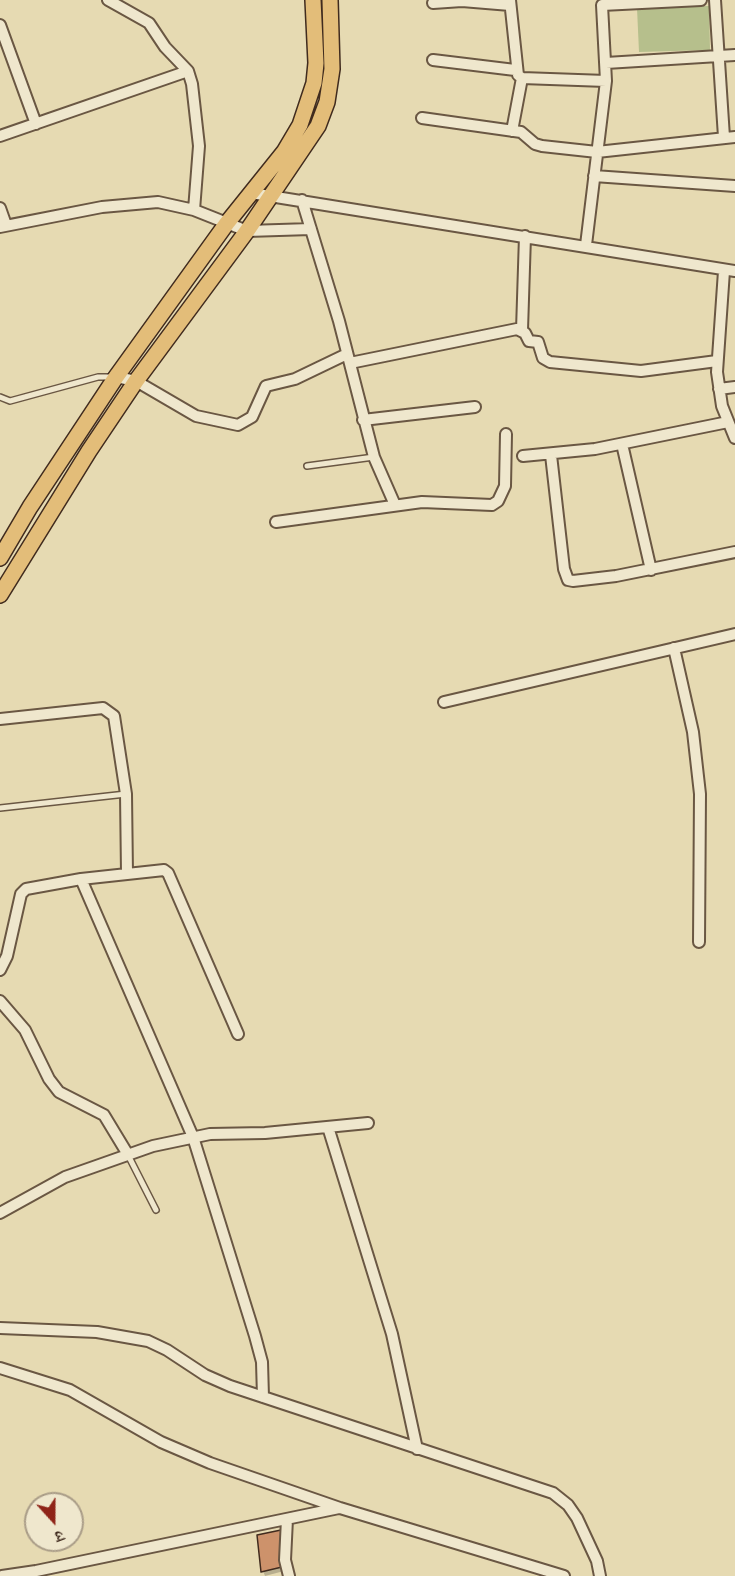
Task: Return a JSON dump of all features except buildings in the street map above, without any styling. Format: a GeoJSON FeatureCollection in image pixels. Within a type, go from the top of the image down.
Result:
{"type":"FeatureCollection","features":[{"type":"Feature","properties":{"kind":"main road"},"geometry":{"type":"LineString","coordinates":[[0,558],[30,507],[116,377],[227,224],[284,152],[309,105],[316,63],[313,0]]}},
{"type":"Feature","properties":{"kind":"main road"},"geometry":{"type":"LineString","coordinates":[[0,595],[89,451],[136,381],[247,231],[318,126],[327,102],[332,69],[330,0]]}},
{"type":"Feature","properties":{"kind":"street"},"geometry":{"type":"LineString","coordinates":[[108,0],[149,23],[165,47],[188,71],[192,84],[199,146],[194,210]]}},
{"type":"Feature","properties":{"kind":"street"},"geometry":{"type":"LineString","coordinates":[[586,245],[606,81],[602,3],[701,0]]}},
{"type":"Feature","properties":{"kind":"street"},"geometry":{"type":"LineString","coordinates":[[422,118],[521,132],[535,144],[597,152],[730,137],[716,0]]}},
{"type":"Feature","properties":{"kind":"street"},"geometry":{"type":"LineString","coordinates":[[433,3],[462,1],[510,3],[518,74],[512,131]]}},
{"type":"Feature","properties":{"kind":"street"},"geometry":{"type":"LineString","coordinates":[[0,25],[36,124]]}},
{"type":"Feature","properties":{"kind":"street"},"geometry":{"type":"LineString","coordinates":[[606,63],[735,56]]}},
{"type":"Feature","properties":{"kind":"street"},"geometry":{"type":"LineString","coordinates":[[433,60],[518,74],[606,81]]}},
{"type":"Feature","properties":{"kind":"street"},"geometry":{"type":"LineString","coordinates":[[0,136],[188,71]]}},
{"type":"Feature","properties":{"kind":"street"},"geometry":{"type":"LineString","coordinates":[[594,176],[735,186]]}},
{"type":"Feature","properties":{"kind":"street"},"geometry":{"type":"LineString","coordinates":[[251,193],[586,245],[729,271],[717,361],[719,389],[735,438]]}},
{"type":"Feature","properties":{"kind":"street"},"geometry":{"type":"LineString","coordinates":[[302,200],[374,458],[395,505]]}},
{"type":"Feature","properties":{"kind":"street"},"geometry":{"type":"LineString","coordinates":[[0,208],[3,226],[132,203],[158,202],[194,210],[247,231],[311,229]]}},
{"type":"Feature","properties":{"kind":"street"},"geometry":{"type":"LineString","coordinates":[[525,236],[522,330],[529,340],[538,342],[543,358],[550,362],[641,371],[717,361]]}},
{"type":"Feature","properties":{"kind":"street"},"geometry":{"type":"LineString","coordinates":[[116,377],[136,381],[196,417],[238,425],[252,417],[266,386],[295,379],[348,359],[486,333],[522,330]]}},
{"type":"Feature","properties":{"kind":"street"},"geometry":{"type":"LineString","coordinates":[[719,389],[735,387]]}},
{"type":"Feature","properties":{"kind":"street"},"geometry":{"type":"LineString","coordinates":[[363,420],[475,407]]}},
{"type":"Feature","properties":{"kind":"street"},"geometry":{"type":"LineString","coordinates":[[523,456],[551,455],[622,444],[728,422]]}},
{"type":"Feature","properties":{"kind":"street"},"geometry":{"type":"LineString","coordinates":[[276,522],[437,501],[492,505],[498,501],[505,486],[506,434]]}},
{"type":"Feature","properties":{"kind":"street"},"geometry":{"type":"LineString","coordinates":[[622,444],[651,570]]}},
{"type":"Feature","properties":{"kind":"street"},"geometry":{"type":"LineString","coordinates":[[551,455],[564,569],[568,580],[591,580],[651,570],[735,552]]}},
{"type":"Feature","properties":{"kind":"street"},"geometry":{"type":"LineString","coordinates":[[444,702],[735,634]]}},
{"type":"Feature","properties":{"kind":"street"},"geometry":{"type":"LineString","coordinates":[[674,648],[693,732],[700,794],[699,942]]}},
{"type":"Feature","properties":{"kind":"street"},"geometry":{"type":"LineString","coordinates":[[0,719],[103,708],[109,710],[118,726],[126,794],[127,874]]}},
{"type":"Feature","properties":{"kind":"street"},"geometry":{"type":"LineString","coordinates":[[0,970],[7,956],[21,894],[34,886],[157,869],[168,873],[238,1034]]}},
{"type":"Feature","properties":{"kind":"street"},"geometry":{"type":"LineString","coordinates":[[81,879],[193,1137],[255,1336],[262,1362],[263,1397]]}},
{"type":"Feature","properties":{"kind":"street"},"geometry":{"type":"LineString","coordinates":[[0,1001],[25,1030],[49,1079],[59,1092],[104,1115],[127,1153]]}},
{"type":"Feature","properties":{"kind":"street"},"geometry":{"type":"LineString","coordinates":[[0,1213],[18,1200],[65,1177],[127,1153],[193,1137],[368,1123]]}},
{"type":"Feature","properties":{"kind":"street"},"geometry":{"type":"LineString","coordinates":[[328,1127],[392,1334],[417,1449]]}},
{"type":"Feature","properties":{"kind":"street"},"geometry":{"type":"LineString","coordinates":[[0,1328],[96,1332],[132,1337],[167,1350],[205,1375],[263,1397],[553,1493],[568,1505],[577,1518],[597,1561],[600,1576]]}},
{"type":"Feature","properties":{"kind":"street"},"geometry":{"type":"LineString","coordinates":[[0,1368],[70,1390],[130,1426],[200,1459],[340,1508],[564,1576]]}},
{"type":"Feature","properties":{"kind":"street"},"geometry":{"type":"LineString","coordinates":[[2,1576],[36,1571],[340,1508]]}},
{"type":"Feature","properties":{"kind":"street"},"geometry":{"type":"LineString","coordinates":[[286,1519],[285,1560],[289,1576]]}},
{"type":"Feature","properties":{"kind":"lane"},"geometry":{"type":"LineString","coordinates":[[0,397],[10,401],[98,377],[116,377]]}},
{"type":"Feature","properties":{"kind":"lane"},"geometry":{"type":"LineString","coordinates":[[307,466],[374,458]]}},
{"type":"Feature","properties":{"kind":"lane"},"geometry":{"type":"LineString","coordinates":[[0,808],[126,794]]}},
{"type":"Feature","properties":{"kind":"lane"},"geometry":{"type":"LineString","coordinates":[[127,1153],[156,1210]]}},
{"type":"Feature","properties":{"kind":"green space"},"geometry":{"type":"Polygon","coordinates":[[[709,6],[710,50],[639,52],[637,8],[709,6]]]}}]}
